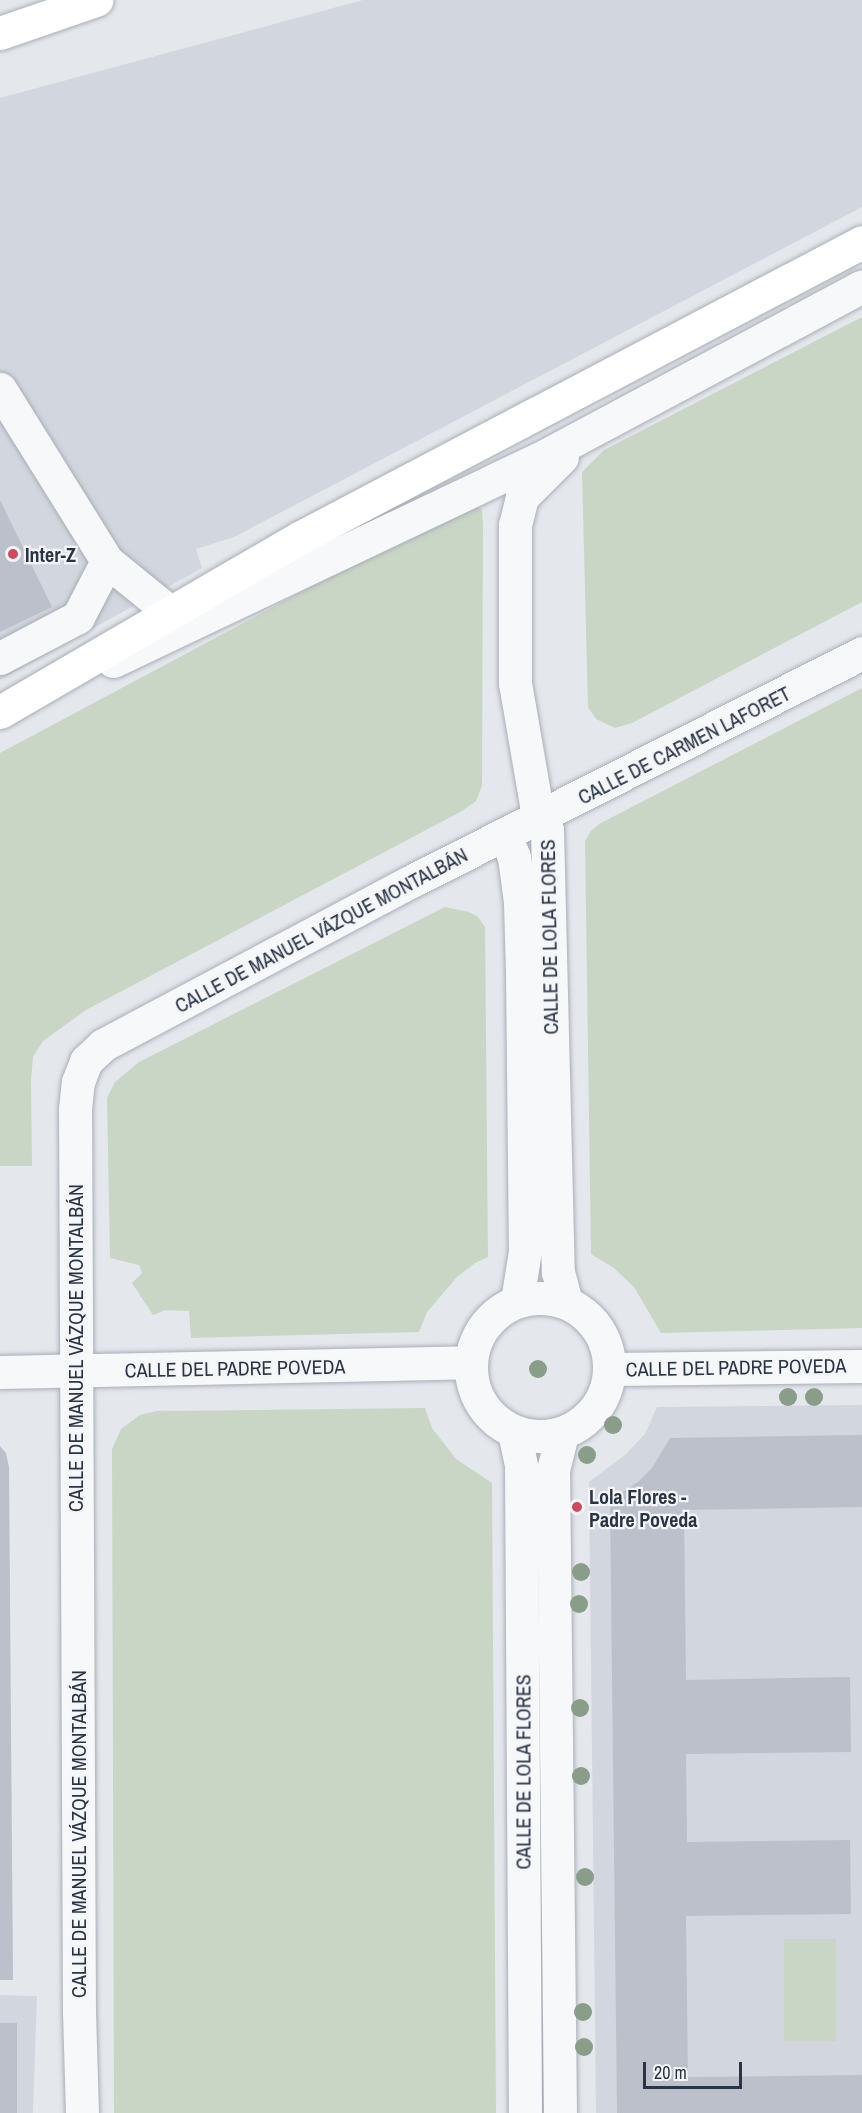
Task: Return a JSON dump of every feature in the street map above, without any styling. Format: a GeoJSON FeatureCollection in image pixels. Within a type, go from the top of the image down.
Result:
{"type":"FeatureCollection","features":[{"type":"Feature","properties":{"kind":"highway"},"geometry":{"type":"LineString","coordinates":[[0,33],[96,0]]}},
{"type":"Feature","properties":{"kind":"highway"},"geometry":{"type":"LineString","coordinates":[[0,714],[299,538],[862,242]]}},
{"type":"Feature","properties":{"kind":"street"},"geometry":{"type":"LineString","coordinates":[[0,714],[548,454],[862,286]]}},
{"type":"Feature","properties":{"kind":"street"},"geometry":{"type":"LineString","coordinates":[[0,389],[107,561],[171,613]]}},
{"type":"Feature","properties":{"kind":"street","name":"CALLE DE LOLA FLORES"},"geometry":{"type":"LineString","coordinates":[[566,1302],[558,1272],[547,830],[536,805],[514,683],[515,525],[522,496],[546,471],[597,428]]}},
{"type":"Feature","properties":{"kind":"street"},"geometry":{"type":"LineString","coordinates":[[0,657],[78,617],[107,561]]}},
{"type":"Feature","properties":{"kind":"street","name":"CALLE DE CARMEN LAFORET"},"geometry":{"type":"LineString","coordinates":[[505,835],[862,653]]}},
{"type":"Feature","properties":{"kind":"street","name":"CALLE DE LOLA FLORES"},"geometry":{"type":"LineString","coordinates":[[505,835],[514,858],[520,902],[522,972],[525,1251],[517,1301]]}},
{"type":"Feature","properties":{"kind":"street","name":"CALLE DE MANUEL VÁZQUE MONTALBÁN"},"geometry":{"type":"LineString","coordinates":[[82,2113],[79,2001],[76,1372],[75,1109],[78,1082],[86,1061],[103,1045],[505,835]]}},
{"type":"Feature","properties":{"kind":"street"},"geometry":{"type":"LineString","coordinates":[[550,1298],[566,1302],[584,1313],[598,1329],[607,1348],[610,1369],[607,1386],[591,1415],[562,1433],[546,1436],[514,1432],[492,1417],[476,1396],[471,1380],[471,1362],[475,1343],[484,1325],[499,1311],[517,1301],[550,1298]]}},
{"type":"Feature","properties":{"kind":"street","name":"CALLE DEL PADRE POVEDA"},"geometry":{"type":"LineString","coordinates":[[0,1372],[471,1362]]}},
{"type":"Feature","properties":{"kind":"street","name":"CALLE DEL PADRE POVEDA"},"geometry":{"type":"LineString","coordinates":[[610,1369],[862,1366]]}},
{"type":"Feature","properties":{"kind":"street","name":"CALLE DE LOLA FLORES"},"geometry":{"type":"LineString","coordinates":[[514,1432],[521,1466],[525,2113]]}},
{"type":"Feature","properties":{"kind":"street","name":"CALLE DE LOLA FLORES"},"geometry":{"type":"LineString","coordinates":[[560,2113],[553,1470],[562,1433]]}},
{"type":"Feature","properties":{"kind":"shaded area"},"geometry":{"type":"Polygon","coordinates":[[[363,0],[862,0],[862,207],[234,537],[196,549],[202,568],[0,680],[0,98],[363,0]]]}},
{"type":"Feature","properties":{"kind":"shaded area"},"geometry":{"type":"Polygon","coordinates":[[[862,1405],[862,2113],[596,2113],[589,1482],[625,1455],[645,1434],[657,1407],[862,1405]]]}},
{"type":"Feature","properties":{"kind":"shaded area"},"geometry":{"type":"Polygon","coordinates":[[[0,1995],[37,1996],[33,2113],[0,2113],[0,1995]]]}},
{"type":"Feature","properties":{"kind":"green space"},"geometry":{"type":"Polygon","coordinates":[[[862,317],[862,602],[632,723],[615,728],[596,719],[588,707],[582,472],[604,450],[862,317]]]}},
{"type":"Feature","properties":{"kind":"green space"},"geometry":{"type":"Polygon","coordinates":[[[466,504],[476,504],[482,510],[483,525],[482,786],[476,801],[462,811],[86,1010],[43,1041],[33,1057],[32,1166],[0,1166],[0,753],[466,504]]]}},
{"type":"Feature","properties":{"kind":"green space"},"geometry":{"type":"Polygon","coordinates":[[[862,688],[862,1328],[661,1333],[634,1287],[614,1268],[591,1254],[585,841],[599,824],[862,688]]]}},
{"type":"Feature","properties":{"kind":"green space"},"geometry":{"type":"Polygon","coordinates":[[[445,907],[469,912],[478,917],[485,927],[488,1257],[475,1263],[457,1277],[427,1312],[419,1332],[191,1338],[189,1311],[166,1310],[153,1315],[132,1283],[142,1273],[139,1265],[110,1258],[107,1098],[115,1082],[139,1062],[445,907]]]}},
{"type":"Feature","properties":{"kind":"green space"},"geometry":{"type":"Polygon","coordinates":[[[425,1408],[432,1428],[456,1459],[492,1483],[496,2113],[114,2113],[112,1449],[121,1429],[140,1415],[157,1411],[425,1408]]]}},
{"type":"Feature","properties":{"kind":"green space"},"geometry":{"type":"Polygon","coordinates":[[[784,1939],[836,1939],[836,2041],[784,2041],[784,1939]]]}},
{"type":"Feature","properties":{"kind":"building","name":"Inter-Z"},"geometry":{"type":"Polygon","coordinates":[[[0,500],[52,607],[0,632],[0,500]]]}},
{"type":"Feature","properties":{"kind":"building"},"geometry":{"type":"Polygon","coordinates":[[[862,1435],[862,1507],[684,1510],[686,1680],[850,1677],[851,1752],[686,1754],[687,1842],[850,1840],[851,1914],[686,1916],[688,2077],[862,2075],[862,2113],[617,2113],[610,1501],[639,1481],[652,1468],[670,1438],[862,1435]]]}},
{"type":"Feature","properties":{"kind":"building"},"geometry":{"type":"Polygon","coordinates":[[[0,1446],[6,1453],[9,1467],[13,1980],[0,1980],[0,1446]]]}},
{"type":"Feature","properties":{"kind":"building"},"geometry":{"type":"Polygon","coordinates":[[[0,2023],[17,2023],[17,2113],[0,2113],[0,2023]]]}},
{"type":"Feature","properties":{"kind":"place","name":"Inter-Z"},"geometry":{"type":"Point","coordinates":[13,554]}},
{"type":"Feature","properties":{"kind":"place","name":"Lola Flores - Padre Poveda"},"geometry":{"type":"Point","coordinates":[577,1507]}}]}
